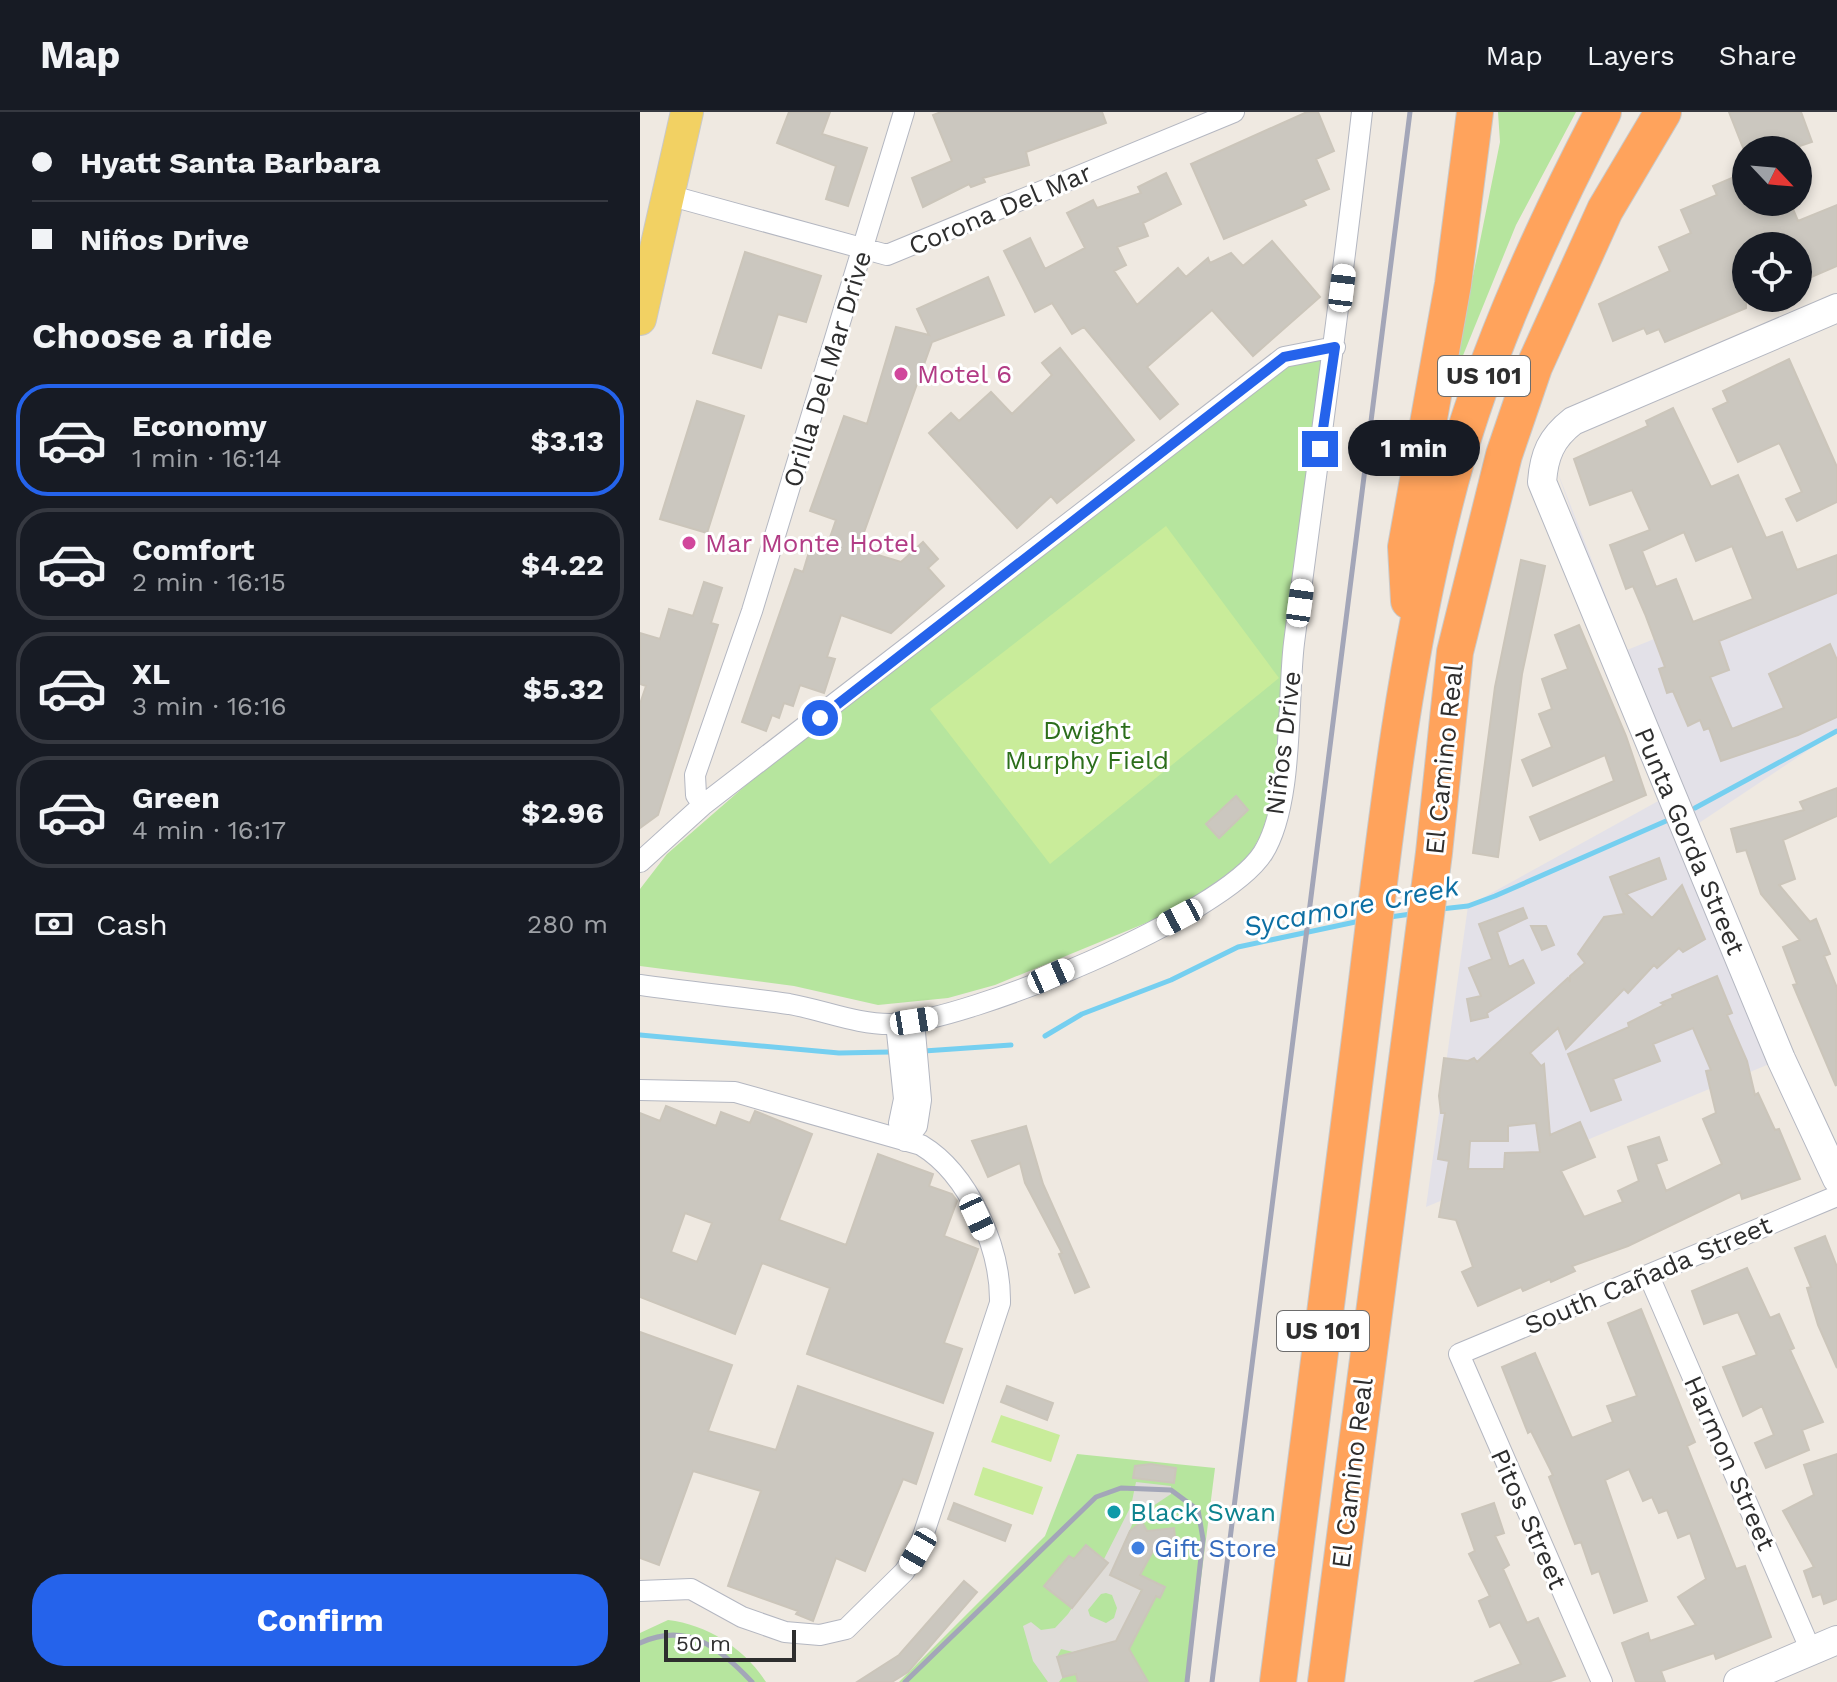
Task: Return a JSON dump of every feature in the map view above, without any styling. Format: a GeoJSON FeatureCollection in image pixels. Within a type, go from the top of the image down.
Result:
{"type":"FeatureCollection","features":[{"type":"Feature","properties":{"kind":"highway"},"geometry":{"type":"LineString","coordinates":[[1411,656],[1406,547],[1453,284],[1475,112]]}},
{"type":"Feature","properties":{"kind":"highway","name":"El Camino Real"},"geometry":{"type":"LineString","coordinates":[[1278,1682],[1411,656],[1443,506],[1470,417],[1522,280],[1603,112]]}},
{"type":"Feature","properties":{"kind":"highway","name":"El Camino Real"},"geometry":{"type":"LineString","coordinates":[[1326,1682],[1434,853],[1455,652],[1504,455],[1534,367],[1605,210],[1663,112]]}},
{"type":"Feature","properties":{"kind":"main road"},"geometry":{"type":"LineString","coordinates":[[640,319],[687,112]]}},
{"type":"Feature","properties":{"kind":"street","name":"Orilla Del Mar Drive"},"geometry":{"type":"LineString","coordinates":[[703,805],[696,795],[695,775],[752,611],[904,112]]}},
{"type":"Feature","properties":{"kind":"street","name":"Corona Del Mar"},"geometry":{"type":"LineString","coordinates":[[668,195],[863,251],[895,253],[1234,112]]}},
{"type":"Feature","properties":{"kind":"street","name":"Niños Drive"},"geometry":{"type":"LineString","coordinates":[[640,985],[791,1005],[869,1022],[905,1022],[960,1013],[1016,994],[1154,931],[1207,903],[1254,866],[1265,850],[1281,789],[1290,730],[1293,649],[1335,347],[1362,112]]}},
{"type":"Feature","properties":{"kind":"street","name":"Punta Gorda Street"},"geometry":{"type":"LineString","coordinates":[[1837,308],[1573,421],[1557,434],[1547,452],[1542,482],[1547,501],[1781,1059],[1837,1179]]}},
{"type":"Feature","properties":{"kind":"street"},"geometry":{"type":"LineString","coordinates":[[640,862],[703,805],[1284,357],[1335,347]]}},
{"type":"Feature","properties":{"kind":"street"},"geometry":{"type":"LineString","coordinates":[[905,1022],[921,1100],[917,1126],[905,1141]]}},
{"type":"Feature","properties":{"kind":"street"},"geometry":{"type":"LineString","coordinates":[[640,1090],[735,1092],[905,1141],[938,1155],[964,1189],[990,1246],[1000,1294],[927,1522],[909,1566],[846,1629],[820,1635],[785,1632],[742,1617],[691,1589],[640,1591]]}},
{"type":"Feature","properties":{"kind":"street","name":"South Cañada Street"},"geometry":{"type":"LineString","coordinates":[[1459,1354],[1837,1196]]}},
{"type":"Feature","properties":{"kind":"street","name":"Harmon Street"},"geometry":{"type":"LineString","coordinates":[[1649,1276],[1811,1651]]}},
{"type":"Feature","properties":{"kind":"street","name":"Pitos Street"},"geometry":{"type":"LineString","coordinates":[[1459,1354],[1602,1682]]}},
{"type":"Feature","properties":{"kind":"street"},"geometry":{"type":"LineString","coordinates":[[1738,1682],[1837,1640]]}},
{"type":"Feature","properties":{"kind":"shaded area"},"geometry":{"type":"Polygon","coordinates":[[[1556,468],[1627,650],[1837,565],[1837,731],[1687,831],[1781,1059],[1426,1207],[1468,906],[1671,794],[1556,468]]]}},
{"type":"Feature","properties":{"kind":"shaded area"},"geometry":{"type":"Polygon","coordinates":[[[1136,1482],[1171,1486],[1171,1494],[1135,1518],[1110,1575],[1141,1590],[1122,1629],[1120,1640],[1073,1652],[1061,1649],[1057,1657],[1063,1677],[1059,1682],[1048,1682],[1033,1661],[1023,1626],[1031,1622],[1041,1630],[1055,1628],[1068,1614],[1104,1559],[1131,1506],[1136,1482]],[[1101,1594],[1088,1610],[1090,1616],[1106,1623],[1114,1618],[1117,1608],[1112,1595],[1101,1594]]]}},
{"type":"Feature","properties":{"kind":"green space"},"geometry":{"type":"Polygon","coordinates":[[[1498,112],[1576,112],[1516,225],[1451,385],[1500,142],[1498,112]]]}},
{"type":"Feature","properties":{"kind":"green space","name":"Dwight Murphy Field"},"geometry":{"type":"Polygon","coordinates":[[[1335,347],[1269,811],[1265,828],[1249,856],[1224,879],[1163,916],[995,985],[948,998],[878,1005],[794,986],[640,966],[640,889],[667,854],[844,700],[1284,357],[1335,347]]]}},
{"type":"Feature","properties":{"kind":"green space"},"geometry":{"type":"Polygon","coordinates":[[[1166,526],[1279,678],[1050,864],[930,709],[1166,526]]]}},
{"type":"Feature","properties":{"kind":"green space"},"geometry":{"type":"Polygon","coordinates":[[[1001,1415],[1060,1435],[1051,1462],[991,1442],[1001,1415]]]}},
{"type":"Feature","properties":{"kind":"green space"},"geometry":{"type":"Polygon","coordinates":[[[1077,1454],[1215,1468],[1188,1682],[899,1682],[1045,1536],[1077,1454]]]}},
{"type":"Feature","properties":{"kind":"green space"},"geometry":{"type":"Polygon","coordinates":[[[983,1467],[1043,1487],[1033,1515],[974,1495],[983,1467]]]}},
{"type":"Feature","properties":{"kind":"green space"},"geometry":{"type":"Polygon","coordinates":[[[668,1620],[697,1627],[724,1640],[747,1659],[766,1682],[640,1682],[640,1633],[668,1620]]]}},
{"type":"Feature","properties":{"kind":"building"},"geometry":{"type":"Polygon","coordinates":[[[789,112],[830,112],[822,134],[867,148],[848,206],[826,199],[836,166],[777,143],[789,112]]]}},
{"type":"Feature","properties":{"kind":"building"},"geometry":{"type":"Polygon","coordinates":[[[941,112],[1102,112],[1106,123],[1026,152],[1029,165],[983,178],[985,182],[971,187],[969,184],[923,207],[912,178],[952,161],[933,115],[941,112]]]}},
{"type":"Feature","properties":{"kind":"building"},"geometry":{"type":"Polygon","coordinates":[[[1307,112],[1318,112],[1334,151],[1316,159],[1329,189],[1303,200],[1306,205],[1224,239],[1191,164],[1307,112]]]}},
{"type":"Feature","properties":{"kind":"building"},"geometry":{"type":"Polygon","coordinates":[[[1729,112],[1801,112],[1810,136],[1738,136],[1729,112]]]}},
{"type":"Feature","properties":{"kind":"building"},"geometry":{"type":"Polygon","coordinates":[[[1166,173],[1181,204],[1143,223],[1148,236],[1117,247],[1126,265],[1114,271],[1137,305],[1178,268],[1186,277],[1208,258],[1210,263],[1231,253],[1243,266],[1272,241],[1320,297],[1253,356],[1212,310],[1147,367],[1178,404],[1160,419],[1084,327],[1072,334],[1052,303],[1035,312],[1004,251],[1030,238],[1045,269],[1085,248],[1067,213],[1093,200],[1097,208],[1141,193],[1138,187],[1166,173]]]}},
{"type":"Feature","properties":{"kind":"building"},"geometry":{"type":"Polygon","coordinates":[[[1732,178],[1732,216],[1796,216],[1798,221],[1837,205],[1837,266],[1812,277],[1812,232],[1732,232],[1732,312],[1736,312],[1665,342],[1659,329],[1647,334],[1644,328],[1613,341],[1599,304],[1670,271],[1659,247],[1691,233],[1681,210],[1717,195],[1713,186],[1732,178]]]}},
{"type":"Feature","properties":{"kind":"building"},"geometry":{"type":"Polygon","coordinates":[[[745,252],[821,276],[806,322],[778,314],[761,368],[713,353],[745,252]]]}},
{"type":"Feature","properties":{"kind":"building"},"geometry":{"type":"Polygon","coordinates":[[[988,277],[1004,315],[932,342],[858,549],[901,562],[923,542],[938,559],[928,568],[944,586],[891,633],[841,615],[827,657],[835,659],[824,693],[800,685],[793,706],[784,703],[779,718],[772,715],[766,731],[742,722],[795,569],[803,572],[812,542],[827,546],[836,520],[810,511],[844,416],[867,424],[896,327],[929,335],[917,309],[988,277]]]}},
{"type":"Feature","properties":{"kind":"building"},"geometry":{"type":"Polygon","coordinates":[[[1060,348],[1134,440],[1057,503],[1051,496],[1017,528],[929,433],[951,413],[959,421],[991,392],[1012,414],[1052,375],[1042,363],[1060,348]]]}},
{"type":"Feature","properties":{"kind":"building"},"geometry":{"type":"Polygon","coordinates":[[[1789,359],[1837,467],[1837,502],[1797,521],[1786,499],[1802,492],[1779,443],[1738,462],[1713,409],[1728,402],[1723,391],[1789,359]]]}},
{"type":"Feature","properties":{"kind":"building"},"geometry":{"type":"Polygon","coordinates":[[[697,401],[744,416],[707,533],[660,519],[697,401]]]}},
{"type":"Feature","properties":{"kind":"building"},"geometry":{"type":"Polygon","coordinates":[[[1673,408],[1711,487],[1738,475],[1766,538],[1782,532],[1797,570],[1837,555],[1837,593],[1719,641],[1729,670],[1710,677],[1732,729],[1784,708],[1769,674],[1830,644],[1837,660],[1837,717],[1798,735],[1721,761],[1709,728],[1704,730],[1700,720],[1688,726],[1673,691],[1667,693],[1659,669],[1665,667],[1645,614],[1633,586],[1626,589],[1610,545],[1650,530],[1632,490],[1590,505],[1574,459],[1648,426],[1646,421],[1673,408]],[[1684,532],[1642,551],[1656,587],[1676,579],[1693,622],[1753,599],[1732,546],[1696,561],[1684,532]]]}},
{"type":"Feature","properties":{"kind":"building"},"geometry":{"type":"Polygon","coordinates":[[[1521,560],[1545,566],[1522,674],[1498,857],[1473,853],[1495,687],[1521,560]]]}},
{"type":"Feature","properties":{"kind":"building"},"geometry":{"type":"Polygon","coordinates":[[[704,582],[722,588],[711,623],[718,625],[658,815],[640,828],[640,704],[646,686],[640,684],[640,633],[660,639],[669,609],[693,616],[704,582]]]}},
{"type":"Feature","properties":{"kind":"building"},"geometry":{"type":"Polygon","coordinates":[[[1579,625],[1626,736],[1646,795],[1540,840],[1530,817],[1614,781],[1605,755],[1533,786],[1522,760],[1552,747],[1539,714],[1552,709],[1542,679],[1568,669],[1555,635],[1579,625]]]}},
{"type":"Feature","properties":{"kind":"building"},"geometry":{"type":"Polygon","coordinates":[[[1837,788],[1837,816],[1783,840],[1795,879],[1779,885],[1810,922],[1816,919],[1830,954],[1824,956],[1837,988],[1836,1086],[1793,985],[1797,984],[1783,947],[1800,940],[1761,894],[1746,850],[1737,852],[1731,829],[1804,810],[1800,802],[1837,788]]]}},
{"type":"Feature","properties":{"kind":"building"},"geometry":{"type":"Polygon","coordinates":[[[1236,796],[1248,810],[1219,838],[1206,824],[1236,796]]]}},
{"type":"Feature","properties":{"kind":"building"},"geometry":{"type":"Polygon","coordinates":[[[1659,858],[1666,879],[1626,894],[1652,918],[1682,885],[1705,939],[1683,952],[1679,948],[1657,968],[1654,965],[1628,993],[1624,989],[1566,1049],[1558,1028],[1530,1053],[1541,1066],[1544,1064],[1550,1135],[1580,1122],[1595,1157],[1561,1171],[1584,1217],[1623,1202],[1618,1191],[1639,1181],[1628,1147],[1659,1137],[1667,1160],[1656,1164],[1666,1191],[1722,1164],[1703,1119],[1716,1113],[1706,1071],[1711,1070],[1693,1028],[1653,1044],[1660,1061],[1613,1079],[1621,1100],[1591,1111],[1568,1054],[1629,1027],[1628,1023],[1664,1005],[1661,1003],[1673,998],[1672,995],[1717,976],[1732,1013],[1727,1015],[1747,1061],[1755,1095],[1758,1093],[1775,1130],[1779,1129],[1800,1179],[1742,1199],[1740,1192],[1628,1246],[1572,1266],[1575,1271],[1551,1282],[1550,1279],[1523,1291],[1521,1287],[1478,1306],[1462,1272],[1473,1267],[1456,1220],[1439,1217],[1449,1161],[1438,1159],[1445,1113],[1441,1113],[1439,1096],[1444,1058],[1468,1061],[1474,1058],[1477,1062],[1568,978],[1570,982],[1570,976],[1585,963],[1578,954],[1604,917],[1624,914],[1610,877],[1659,858]],[[1536,1123],[1508,1126],[1508,1141],[1470,1141],[1468,1169],[1504,1169],[1505,1153],[1540,1152],[1536,1123]]]}},
{"type":"Feature","properties":{"kind":"building"},"geometry":{"type":"Polygon","coordinates":[[[1523,908],[1527,918],[1497,932],[1509,967],[1523,960],[1534,983],[1487,1013],[1488,1017],[1471,1021],[1467,999],[1481,996],[1469,968],[1492,959],[1479,924],[1523,908]]]}},
{"type":"Feature","properties":{"kind":"building"},"geometry":{"type":"Polygon","coordinates":[[[1531,926],[1546,926],[1554,945],[1542,950],[1531,926]]]}},
{"type":"Feature","properties":{"kind":"building"},"geometry":{"type":"Polygon","coordinates":[[[666,1106],[716,1126],[721,1112],[750,1123],[755,1111],[812,1134],[779,1220],[846,1245],[878,1154],[933,1174],[929,1186],[952,1194],[957,1201],[944,1236],[978,1249],[944,1343],[962,1349],[943,1403],[807,1354],[830,1288],[762,1263],[735,1334],[640,1297],[640,1113],[660,1121],[666,1106]],[[685,1213],[671,1252],[697,1262],[712,1223],[685,1213]]]}},
{"type":"Feature","properties":{"kind":"building"},"geometry":{"type":"Polygon","coordinates":[[[1026,1126],[1043,1184],[1089,1287],[1075,1293],[1059,1254],[1062,1253],[1025,1183],[1020,1163],[988,1177],[972,1141],[1026,1126]]]}},
{"type":"Feature","properties":{"kind":"building"},"geometry":{"type":"Polygon","coordinates":[[[1825,1236],[1837,1267],[1837,1368],[1818,1325],[1807,1288],[1811,1287],[1795,1248],[1825,1236]]]}},
{"type":"Feature","properties":{"kind":"building"},"geometry":{"type":"Polygon","coordinates":[[[1747,1268],[1770,1318],[1779,1314],[1794,1348],[1790,1350],[1823,1422],[1802,1430],[1809,1450],[1766,1468],[1755,1443],[1774,1435],[1762,1406],[1743,1416],[1723,1367],[1757,1355],[1738,1312],[1704,1324],[1692,1291],[1747,1268]]]}},
{"type":"Feature","properties":{"kind":"building"},"geometry":{"type":"Polygon","coordinates":[[[1641,1309],[1695,1442],[1687,1446],[1736,1569],[1745,1566],[1771,1637],[1716,1659],[1714,1653],[1661,1671],[1665,1682],[1636,1682],[1622,1643],[1648,1633],[1650,1641],[1696,1625],[1678,1597],[1706,1579],[1690,1533],[1678,1538],[1667,1510],[1659,1513],[1652,1497],[1643,1501],[1629,1469],[1605,1480],[1647,1601],[1614,1613],[1599,1571],[1592,1574],[1581,1542],[1575,1544],[1549,1477],[1553,1475],[1531,1431],[1528,1433],[1502,1367],[1535,1353],[1572,1438],[1613,1422],[1607,1406],[1637,1396],[1608,1323],[1641,1309]]]}},
{"type":"Feature","properties":{"kind":"building"},"geometry":{"type":"Polygon","coordinates":[[[640,1332],[732,1365],[708,1431],[776,1450],[798,1386],[933,1433],[916,1484],[903,1479],[865,1571],[836,1558],[813,1621],[796,1614],[798,1611],[728,1586],[761,1491],[693,1471],[659,1565],[640,1558],[640,1332]]]}},
{"type":"Feature","properties":{"kind":"building"},"geometry":{"type":"Polygon","coordinates":[[[1007,1386],[1053,1403],[1047,1420],[1001,1402],[1007,1386]]]}},
{"type":"Feature","properties":{"kind":"building"},"geometry":{"type":"Polygon","coordinates":[[[1837,1454],[1837,1599],[1824,1604],[1821,1594],[1813,1597],[1804,1571],[1814,1567],[1783,1511],[1814,1495],[1804,1465],[1837,1454]]]}},
{"type":"Feature","properties":{"kind":"building"},"geometry":{"type":"Polygon","coordinates":[[[1151,1464],[1176,1468],[1174,1483],[1133,1478],[1135,1466],[1151,1464]]]}},
{"type":"Feature","properties":{"kind":"building"},"geometry":{"type":"Polygon","coordinates":[[[954,1503],[1011,1525],[1005,1541],[948,1519],[954,1503]]]}},
{"type":"Feature","properties":{"kind":"building"},"geometry":{"type":"Polygon","coordinates":[[[1494,1503],[1504,1533],[1495,1536],[1509,1565],[1503,1569],[1527,1623],[1538,1618],[1565,1676],[1548,1682],[1474,1682],[1521,1664],[1500,1622],[1490,1627],[1479,1601],[1490,1596],[1469,1554],[1475,1551],[1462,1514],[1494,1503]]]}},
{"type":"Feature","properties":{"kind":"building"},"geometry":{"type":"Polygon","coordinates":[[[1142,1522],[1147,1531],[1174,1528],[1176,1545],[1155,1547],[1140,1575],[1165,1587],[1160,1598],[1156,1596],[1129,1649],[1148,1682],[1078,1682],[1076,1674],[1063,1677],[1057,1657],[1116,1641],[1142,1590],[1110,1575],[1130,1531],[1142,1522]]]}},
{"type":"Feature","properties":{"kind":"building"},"geometry":{"type":"Polygon","coordinates":[[[1086,1545],[1108,1563],[1072,1608],[1044,1586],[1069,1556],[1074,1559],[1086,1545]]]}},
{"type":"Feature","properties":{"kind":"building"},"geometry":{"type":"Polygon","coordinates":[[[964,1581],[977,1592],[908,1672],[892,1682],[857,1682],[899,1655],[964,1581]]]}},
{"type":"Feature","properties":{"kind":"waterway","name":"Sycamore Creek"},"geometry":{"type":"LineString","coordinates":[[1695,808],[1837,731]]}},
{"type":"Feature","properties":{"kind":"waterway","name":"Sycamore Creek"},"geometry":{"type":"LineString","coordinates":[[1441,909],[1468,906],[1495,896],[1666,821]]}},
{"type":"Feature","properties":{"kind":"waterway","name":"Sycamore Creek"},"geometry":{"type":"LineString","coordinates":[[1390,917],[1411,914]]}},
{"type":"Feature","properties":{"kind":"waterway","name":"Sycamore Creek"},"geometry":{"type":"LineString","coordinates":[[1045,1036],[1082,1014],[1171,980],[1238,947],[1360,921]]}},
{"type":"Feature","properties":{"kind":"waterway","name":"Sycamore Creek"},"geometry":{"type":"LineString","coordinates":[[640,1035],[839,1053],[890,1052]]}},
{"type":"Feature","properties":{"kind":"waterway","name":"Sycamore Creek"},"geometry":{"type":"LineString","coordinates":[[924,1051],[1011,1045]]}},
{"type":"Feature","properties":{"kind":"railway"},"geometry":{"type":"LineString","coordinates":[[1212,1682],[1410,112]]}},
{"type":"Feature","properties":{"kind":"railway"},"geometry":{"type":"LineString","coordinates":[[905,1682],[1096,1497],[1121,1488],[1171,1490],[1198,1510],[1203,1539],[1187,1682]]}},
{"type":"Feature","properties":{"kind":"railway"},"geometry":{"type":"LineString","coordinates":[[640,1643],[657,1637],[688,1637],[728,1658],[752,1682]]}},
{"type":"Feature","properties":{"kind":"place","name":"Motel 6"},"geometry":{"type":"Point","coordinates":[901,374]}},
{"type":"Feature","properties":{"kind":"place","name":"Mar Monte Hotel"},"geometry":{"type":"Point","coordinates":[689,543]}},
{"type":"Feature","properties":{"kind":"place","name":"Black Swan"},"geometry":{"type":"Point","coordinates":[1114,1512]}},
{"type":"Feature","properties":{"kind":"place","name":"Gift Store"},"geometry":{"type":"Point","coordinates":[1138,1548]}},
{"type":"Feature","properties":{"kind":"route"},"geometry":{"type":"LineString","coordinates":[[820,718],[1284,357],[1335,347],[1320,449]]}}]}
